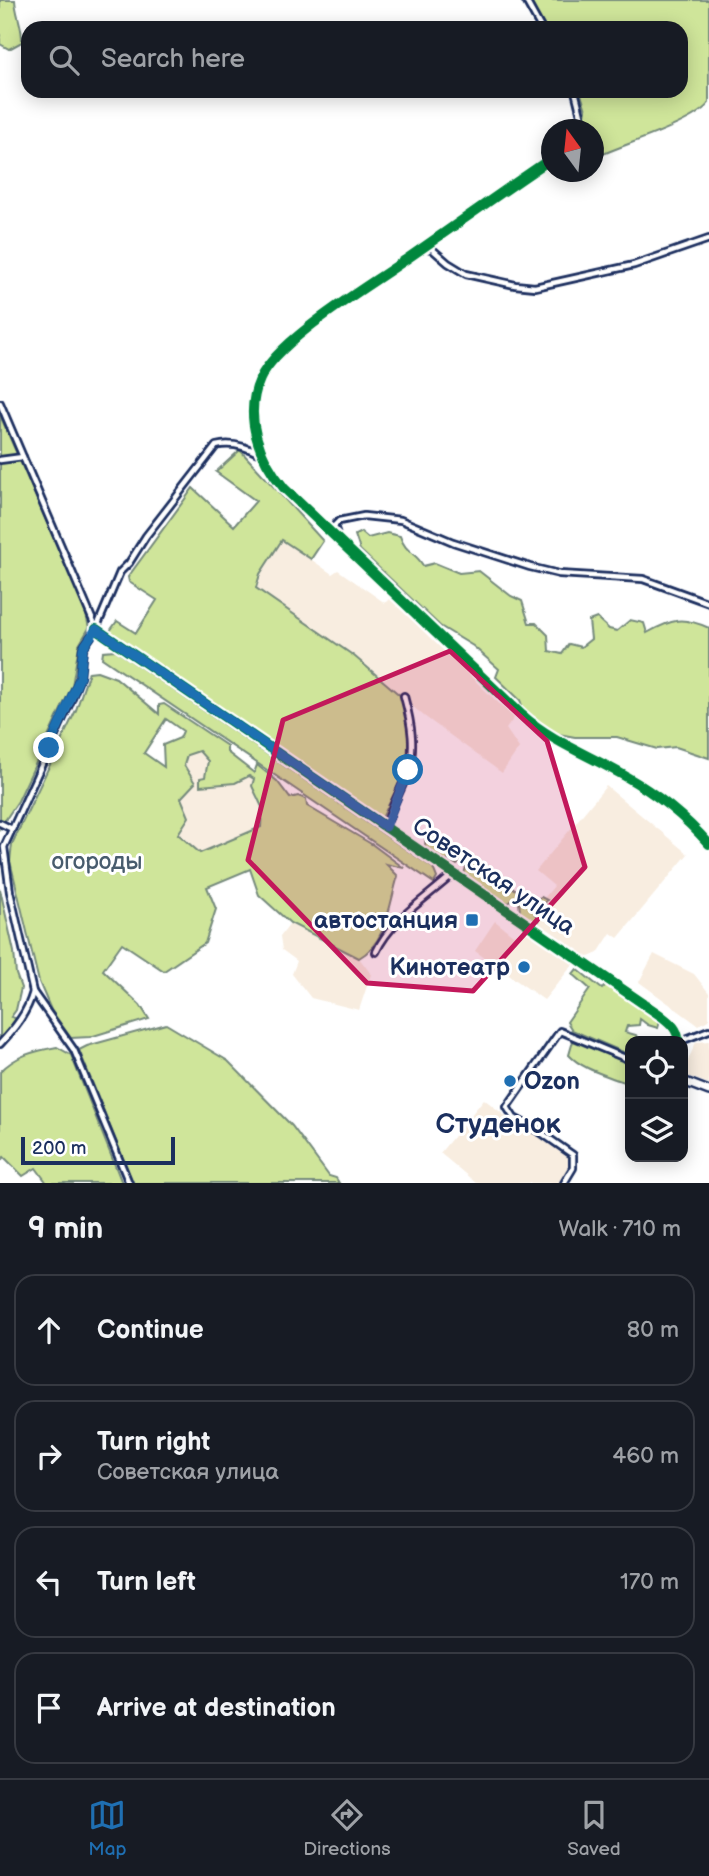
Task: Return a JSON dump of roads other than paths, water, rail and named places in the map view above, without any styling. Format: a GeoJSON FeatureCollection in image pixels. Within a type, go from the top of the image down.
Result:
{"type":"FeatureCollection","features":[{"type":"Feature","properties":{"kind":"street"},"geometry":{"type":"LineString","coordinates":[[526,1],[537,21]]}},
{"type":"Feature","properties":{"kind":"street"},"geometry":{"type":"LineString","coordinates":[[576,98],[580,119]]}},
{"type":"Feature","properties":{"kind":"street"},"geometry":{"type":"LineString","coordinates":[[541,165],[317,322],[271,360],[258,382],[253,412],[254,429],[261,454],[270,472],[284,488],[540,731],[627,777],[664,803],[709,844]]}},
{"type":"Feature","properties":{"kind":"street"},"geometry":{"type":"LineString","coordinates":[[423,248],[432,249],[466,274],[535,287],[634,265],[709,239]]}},
{"type":"Feature","properties":{"kind":"street"},"geometry":{"type":"LineString","coordinates":[[0,403],[96,629]]}},
{"type":"Feature","properties":{"kind":"street"},"geometry":{"type":"LineString","coordinates":[[129,1183],[74,1050],[33,992],[5,864],[4,846],[69,705],[80,677],[83,648],[96,629],[120,572],[216,446],[236,446],[261,454]]}},
{"type":"Feature","properties":{"kind":"street"},"geometry":{"type":"LineString","coordinates":[[0,460],[23,457]]}},
{"type":"Feature","properties":{"kind":"street"},"geometry":{"type":"LineString","coordinates":[[339,541],[334,526],[340,521],[364,516],[384,517],[401,520],[453,542],[530,567],[559,574],[643,579],[709,603]]}},
{"type":"Feature","properties":{"kind":"street","name":"Советская улица"},"geometry":{"type":"LineString","coordinates":[[96,629],[660,1014],[673,1025],[679,1036]]}},
{"type":"Feature","properties":{"kind":"street"},"geometry":{"type":"LineString","coordinates":[[386,827],[395,799],[407,775],[412,754],[411,726],[404,696]]}},
{"type":"Feature","properties":{"kind":"street"},"geometry":{"type":"LineString","coordinates":[[0,823],[12,829]]}},
{"type":"Feature","properties":{"kind":"street","name":"Советская улица"},"geometry":{"type":"LineString","coordinates":[[376,952],[383,937],[394,924],[454,873]]}},
{"type":"Feature","properties":{"kind":"street"},"geometry":{"type":"LineString","coordinates":[[0,1044],[18,1024],[33,992]]}},
{"type":"Feature","properties":{"kind":"street"},"geometry":{"type":"LineString","coordinates":[[688,1038],[709,1030]]}},
{"type":"Feature","properties":{"kind":"street"},"geometry":{"type":"LineString","coordinates":[[564,1183],[573,1168],[573,1155],[514,1118],[507,1107],[560,1031],[625,1058]]}},
{"type":"Feature","properties":{"kind":"street"},"geometry":{"type":"LineString","coordinates":[[688,1083],[709,1091]]}},
{"type":"Feature","properties":{"kind":"place","name":"автостанция"},"geometry":{"type":"Point","coordinates":[472,920]}},
{"type":"Feature","properties":{"kind":"place","name":"Кинотеатр"},"geometry":{"type":"Point","coordinates":[524,967]}},
{"type":"Feature","properties":{"kind":"place","name":"Ozon"},"geometry":{"type":"Point","coordinates":[510,1081]}},
{"type":"Feature","properties":{"kind":"district","name":"Студенок"},"geometry":{"type":"Point","coordinates":[498,1123]}},
{"type":"Feature","properties":{"kind":"park label","name":"огороды"},"geometry":{"type":"Point","coordinates":[97,861]}}]}
